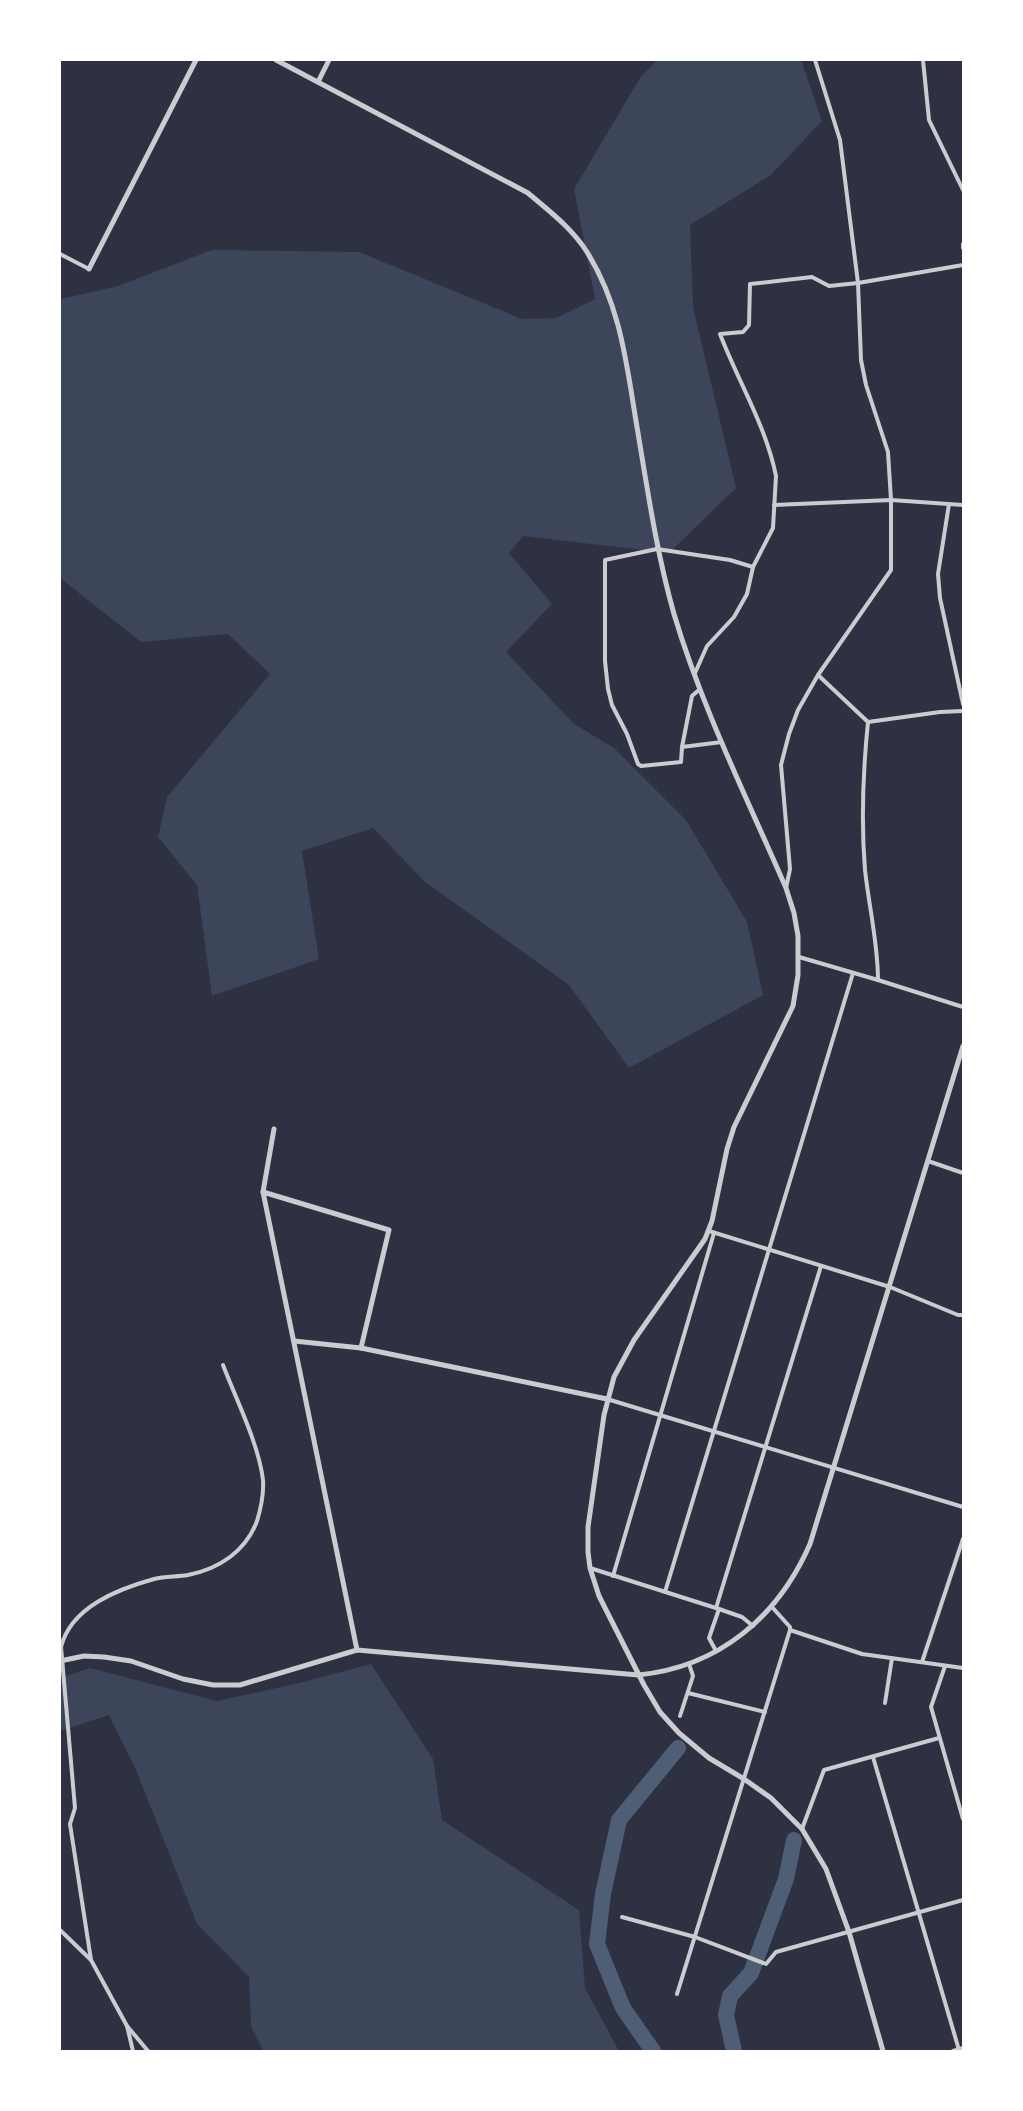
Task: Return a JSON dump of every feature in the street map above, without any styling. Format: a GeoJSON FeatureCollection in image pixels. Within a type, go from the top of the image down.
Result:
{"type":"FeatureCollection","features":[{"type":"Feature","properties":{"kind":"street"},"geometry":{"type":"LineString","coordinates":[[60,254],[89,269],[196,60]]}},
{"type":"Feature","properties":{"kind":"street"},"geometry":{"type":"LineString","coordinates":[[276,60],[528,193],[564,222],[586,250],[608,290],[618,319],[657,549],[674,613],[700,688],[786,888],[794,913],[799,957],[796,993],[792,1006],[734,1127],[711,1232],[661,1414],[613,1576]]}},
{"type":"Feature","properties":{"kind":"street"},"geometry":{"type":"LineString","coordinates":[[318,82],[329,60]]}},
{"type":"Feature","properties":{"kind":"street"},"geometry":{"type":"LineString","coordinates":[[786,888],[790,869],[781,765],[789,734],[798,710],[818,675],[891,570],[892,500],[888,452],[866,385],[861,360],[858,282],[840,140],[815,60]]}},
{"type":"Feature","properties":{"kind":"street"},"geometry":{"type":"LineString","coordinates":[[923,60],[929,120],[963,190]]}},
{"type":"Feature","properties":{"kind":"street"},"geometry":{"type":"LineString","coordinates":[[695,673],[707,646],[734,617],[747,594],[754,567],[773,528],[775,468],[765,437],[720,334],[743,332],[749,325],[750,284],[812,277],[829,286],[963,265]]}},
{"type":"Feature","properties":{"kind":"street"},"geometry":{"type":"LineString","coordinates":[[774,505],[892,500],[963,505]]}},
{"type":"Feature","properties":{"kind":"street"},"geometry":{"type":"LineString","coordinates":[[949,504],[938,574],[940,598],[963,704]]}},
{"type":"Feature","properties":{"kind":"street"},"geometry":{"type":"LineString","coordinates":[[700,688],[692,696],[681,762],[641,766],[638,764],[627,734],[612,705],[608,689],[605,661],[605,560],[657,549],[730,560],[754,567]]}},
{"type":"Feature","properties":{"kind":"street"},"geometry":{"type":"LineString","coordinates":[[818,675],[868,722]]}},
{"type":"Feature","properties":{"kind":"street"},"geometry":{"type":"LineString","coordinates":[[868,722],[940,712],[963,711]]}},
{"type":"Feature","properties":{"kind":"street"},"geometry":{"type":"LineString","coordinates":[[868,722],[863,793],[865,868],[878,954],[878,980]]}},
{"type":"Feature","properties":{"kind":"street"},"geometry":{"type":"LineString","coordinates":[[682,747],[722,742]]}},
{"type":"Feature","properties":{"kind":"street"},"geometry":{"type":"LineString","coordinates":[[799,957],[963,1008]]}},
{"type":"Feature","properties":{"kind":"street"},"geometry":{"type":"LineString","coordinates":[[665,1592],[853,973]]}},
{"type":"Feature","properties":{"kind":"street"},"geometry":{"type":"LineString","coordinates":[[61,1661],[84,1656],[131,1661],[190,1681],[213,1686],[240,1685],[357,1650],[638,1675],[666,1671],[689,1664],[716,1652],[753,1626],[772,1606],[786,1588],[803,1560],[816,1528],[963,1046]]}},
{"type":"Feature","properties":{"kind":"street"},"geometry":{"type":"LineString","coordinates":[[274,1129],[263,1192],[357,1650]]}},
{"type":"Feature","properties":{"kind":"street"},"geometry":{"type":"LineString","coordinates":[[928,1161],[963,1173]]}},
{"type":"Feature","properties":{"kind":"street"},"geometry":{"type":"LineString","coordinates":[[263,1192],[389,1230],[361,1348]]}},
{"type":"Feature","properties":{"kind":"street"},"geometry":{"type":"LineString","coordinates":[[711,1232],[890,1287],[958,1315],[963,1315]]}},
{"type":"Feature","properties":{"kind":"street"},"geometry":{"type":"LineString","coordinates":[[711,1232],[623,1358],[614,1377],[607,1399],[588,1527],[590,1568],[599,1596],[638,1675],[660,1712],[679,1733],[709,1758],[771,1798],[802,1829],[826,1869],[849,1932],[883,2051]]}},
{"type":"Feature","properties":{"kind":"street"},"geometry":{"type":"LineString","coordinates":[[716,1652],[709,1638],[821,1266]]}},
{"type":"Feature","properties":{"kind":"street"},"geometry":{"type":"LineString","coordinates":[[294,1341],[361,1348],[607,1399],[963,1507]]}},
{"type":"Feature","properties":{"kind":"street"},"geometry":{"type":"LineString","coordinates":[[91,1960],[70,1824],[75,1808],[61,1647],[64,1636],[74,1620],[95,1603],[125,1588],[156,1579],[189,1575],[218,1565],[230,1558],[254,1530],[261,1509],[264,1491],[262,1478],[254,1445],[223,1366]]}},
{"type":"Feature","properties":{"kind":"street"},"geometry":{"type":"LineString","coordinates":[[922,1662],[963,1539]]}},
{"type":"Feature","properties":{"kind":"street"},"geometry":{"type":"LineString","coordinates":[[590,1568],[742,1617],[753,1626]]}},
{"type":"Feature","properties":{"kind":"street"},"geometry":{"type":"LineString","coordinates":[[677,1994],[790,1630],[790,1626],[772,1606]]}},
{"type":"Feature","properties":{"kind":"street"},"geometry":{"type":"LineString","coordinates":[[790,1630],[862,1654],[963,1668]]}},
{"type":"Feature","properties":{"kind":"street"},"geometry":{"type":"LineString","coordinates":[[885,1703],[892,1658]]}},
{"type":"Feature","properties":{"kind":"street"},"geometry":{"type":"LineString","coordinates":[[680,1716],[693,1676],[689,1664]]}},
{"type":"Feature","properties":{"kind":"street"},"geometry":{"type":"LineString","coordinates":[[945,1666],[931,1707],[963,1819]]}},
{"type":"Feature","properties":{"kind":"street"},"geometry":{"type":"LineString","coordinates":[[688,1693],[766,1712]]}},
{"type":"Feature","properties":{"kind":"street"},"geometry":{"type":"LineString","coordinates":[[802,1829],[824,1770],[939,1738]]}},
{"type":"Feature","properties":{"kind":"street"},"geometry":{"type":"LineString","coordinates":[[873,1756],[961,2049],[953,2051]]}},
{"type":"Feature","properties":{"kind":"street"},"geometry":{"type":"LineString","coordinates":[[622,1917],[694,1937],[766,1964],[776,1952],[963,1900]]}},
{"type":"Feature","properties":{"kind":"street"},"geometry":{"type":"LineString","coordinates":[[60,1930],[91,1960],[128,2026],[148,2051]]}},
{"type":"Feature","properties":{"kind":"street"},"geometry":{"type":"LineString","coordinates":[[128,2026],[133,2051]]}},
{"type":"Feature","properties":{"kind":"shaded area"},"geometry":{"type":"Polygon","coordinates":[[[657,60],[801,60],[822,121],[771,175],[690,225],[693,307],[736,488],[669,553],[523,536],[509,553],[552,604],[506,652],[574,724],[614,748],[686,820],[747,922],[763,995],[629,1068],[569,985],[425,882],[373,828],[302,851],[319,959],[212,996],[197,885],[158,837],[167,797],[270,674],[228,634],[141,642],[60,578],[60,299],[115,287],[212,250],[359,252],[522,319],[556,318],[595,299],[574,189],[640,78],[657,60]]]}},
{"type":"Feature","properties":{"kind":"shaded area"},"geometry":{"type":"Polygon","coordinates":[[[371,1664],[433,1759],[442,1820],[579,1910],[585,1988],[619,2051],[263,2051],[251,2026],[249,1977],[197,1924],[136,1770],[109,1715],[60,1731],[60,1678],[90,1668],[217,1701],[299,1683],[371,1664]]]}},
{"type":"Feature","properties":{"kind":"waterway"},"geometry":{"type":"LineString","coordinates":[[653,2051],[623,2008],[597,1944],[603,1894],[619,1820],[678,1748]]}},
{"type":"Feature","properties":{"kind":"waterway"},"geometry":{"type":"LineString","coordinates":[[734,2051],[726,2015],[730,1996],[751,1973],[786,1879],[794,1840]]}}]}
